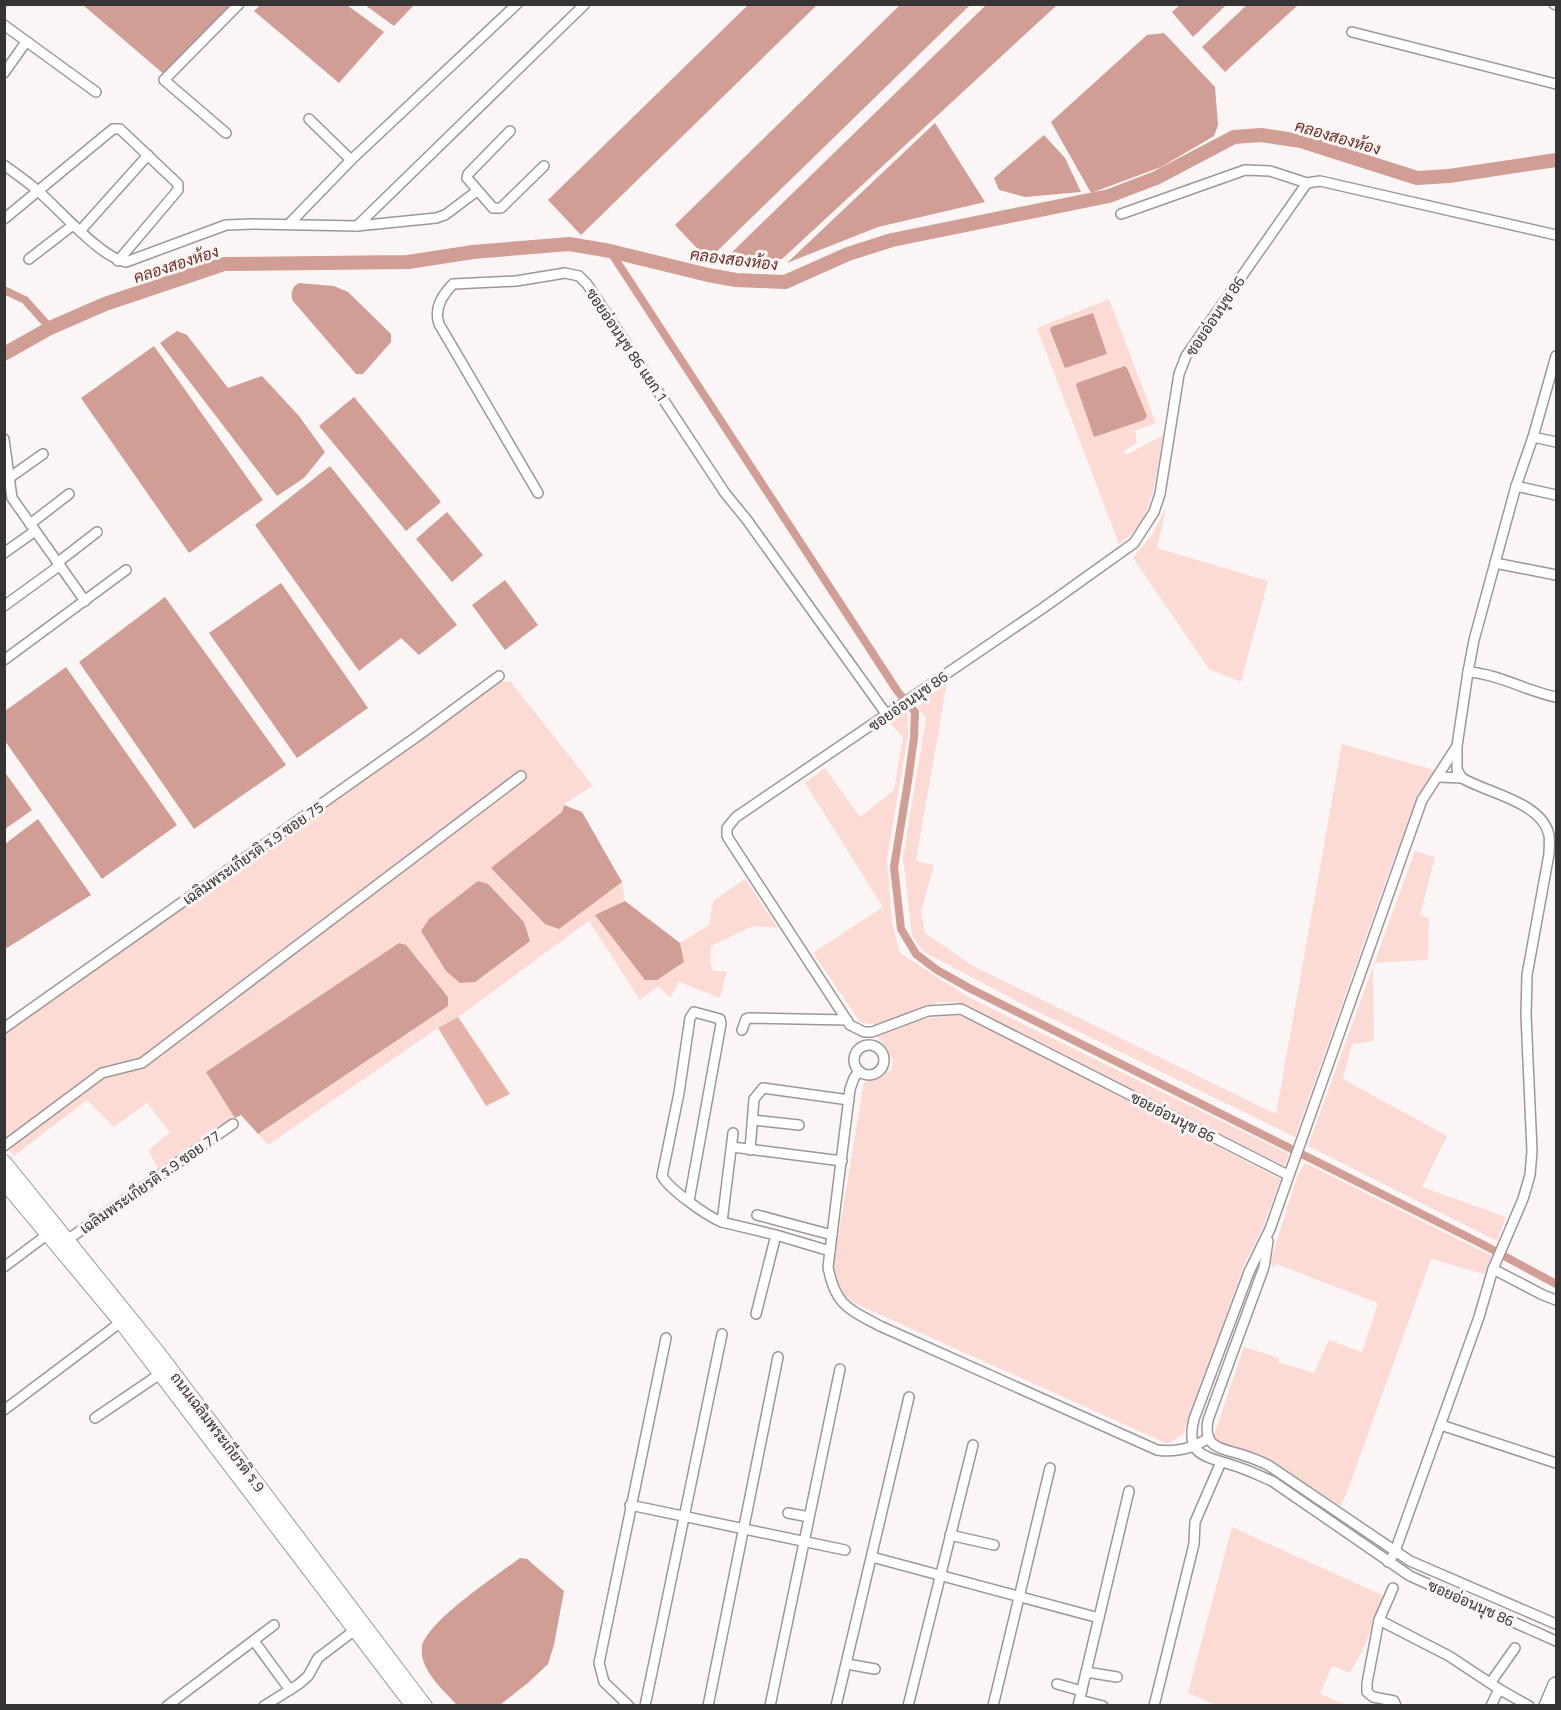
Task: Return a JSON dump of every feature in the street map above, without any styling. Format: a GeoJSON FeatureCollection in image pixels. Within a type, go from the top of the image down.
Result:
{"type":"FeatureCollection","features":[{"type":"Feature","properties":{"kind":"main road","name":"ถนนเฉลิมพระเกียรติ ร.9"},"geometry":{"type":"LineString","coordinates":[[4,1162],[159,1354],[425,1706]]}},
{"type":"Feature","properties":{"kind":"main road","name":"ถนนเฉลิมพระเกียรติ ร.9"},"geometry":{"type":"LineString","coordinates":[[4,1182],[121,1322],[413,1706]]}},
{"type":"Feature","properties":{"kind":"main road"},"geometry":{"type":"LineString","coordinates":[[1547,1706],[1557,1685]]}},
{"type":"Feature","properties":{"kind":"street"},"geometry":{"type":"LineString","coordinates":[[226,134],[164,80],[239,4]]}},
{"type":"Feature","properties":{"kind":"street"},"geometry":{"type":"LineString","coordinates":[[289,225],[351,160],[517,4]]}},
{"type":"Feature","properties":{"kind":"street"},"geometry":{"type":"LineString","coordinates":[[357,226],[585,4]]}},
{"type":"Feature","properties":{"kind":"street"},"geometry":{"type":"LineString","coordinates":[[4,25],[96,92]]}},
{"type":"Feature","properties":{"kind":"street"},"geometry":{"type":"LineString","coordinates":[[1352,32],[1557,84]]}},
{"type":"Feature","properties":{"kind":"street"},"geometry":{"type":"LineString","coordinates":[[4,73],[26,42]]}},
{"type":"Feature","properties":{"kind":"street"},"geometry":{"type":"LineString","coordinates":[[309,118],[351,160]]}},
{"type":"Feature","properties":{"kind":"street"},"geometry":{"type":"LineString","coordinates":[[4,219],[112,129],[120,129],[177,184],[178,190],[118,261]]}},
{"type":"Feature","properties":{"kind":"street"},"geometry":{"type":"LineString","coordinates":[[510,131],[466,178],[493,208],[501,208],[544,166]]}},
{"type":"Feature","properties":{"kind":"street"},"geometry":{"type":"LineString","coordinates":[[29,259],[77,228],[148,155]]}},
{"type":"Feature","properties":{"kind":"street"},"geometry":{"type":"LineString","coordinates":[[4,165],[39,191],[77,228],[118,261],[126,262],[226,225],[357,226],[436,218],[445,215],[477,191]]}},
{"type":"Feature","properties":{"kind":"street"},"geometry":{"type":"LineString","coordinates":[[1121,214],[1245,170],[1270,171],[1307,183],[1320,181],[1557,236]]}},
{"type":"Feature","properties":{"kind":"street","name":"ซอยอ่อนนุช 86"},"geometry":{"type":"LineString","coordinates":[[1288,1175],[961,1009],[928,1011],[872,1032],[858,1030],[847,1020],[730,841],[726,828],[736,817],[887,716],[1134,543],[1155,512],[1160,494],[1179,374],[1186,356],[1307,183]]}},
{"type":"Feature","properties":{"kind":"street","name":"ซอยอ่อนนุช 86 แยก 1"},"geometry":{"type":"LineString","coordinates":[[538,493],[439,324],[436,315],[439,304],[453,284],[516,280],[565,273],[579,276],[587,284],[725,493],[747,520],[887,716]]}},
{"type":"Feature","properties":{"kind":"street"},"geometry":{"type":"LineString","coordinates":[[1462,778],[1457,770],[1457,746],[1474,640],[1516,486],[1557,357]]}},
{"type":"Feature","properties":{"kind":"street"},"geometry":{"type":"LineString","coordinates":[[1533,437],[1557,442]]}},
{"type":"Feature","properties":{"kind":"street"},"geometry":{"type":"LineString","coordinates":[[5,443],[9,478],[8,500],[32,528],[85,601]]}},
{"type":"Feature","properties":{"kind":"street"},"geometry":{"type":"LineString","coordinates":[[9,478],[42,454]]}},
{"type":"Feature","properties":{"kind":"street"},"geometry":{"type":"LineString","coordinates":[[1516,486],[1557,495]]}},
{"type":"Feature","properties":{"kind":"street"},"geometry":{"type":"LineString","coordinates":[[4,554],[69,494]]}},
{"type":"Feature","properties":{"kind":"street"},"geometry":{"type":"LineString","coordinates":[[4,606],[97,532]]}},
{"type":"Feature","properties":{"kind":"street"},"geometry":{"type":"LineString","coordinates":[[1495,563],[1557,575]]}},
{"type":"Feature","properties":{"kind":"street"},"geometry":{"type":"LineString","coordinates":[[4,660],[126,570]]}},
{"type":"Feature","properties":{"kind":"street"},"geometry":{"type":"LineString","coordinates":[[1468,672],[1485,673],[1540,694],[1557,697]]}},
{"type":"Feature","properties":{"kind":"street","name":"เฉลิมพระเกียรติ ร.9 ซอย 75"},"geometry":{"type":"LineString","coordinates":[[4,1028],[399,749],[498,676]]}},
{"type":"Feature","properties":{"kind":"street"},"geometry":{"type":"LineString","coordinates":[[1195,1447],[1190,1434],[1194,1419],[1249,1272],[1270,1229],[1422,800],[1457,746]]}},
{"type":"Feature","properties":{"kind":"street"},"geometry":{"type":"LineString","coordinates":[[4,1146],[102,1073],[142,1063],[521,776]]}},
{"type":"Feature","properties":{"kind":"street"},"geometry":{"type":"LineString","coordinates":[[1388,1562],[1395,1552],[1441,1425],[1495,1265],[1523,1199],[1530,1175],[1532,1151],[1526,1015],[1527,975],[1549,854],[1550,836],[1539,816],[1510,799],[1462,778],[1439,777]]}},
{"type":"Feature","properties":{"kind":"street"},"geometry":{"type":"LineString","coordinates":[[689,1201],[721,1024],[720,1019],[696,1012],[690,1018],[679,1094],[662,1176],[665,1181],[709,1218],[830,1251]]}},
{"type":"Feature","properties":{"kind":"street"},"geometry":{"type":"LineString","coordinates":[[742,1030],[746,1019],[749,1018],[847,1020]]}},
{"type":"Feature","properties":{"kind":"street"},"geometry":{"type":"LineString","coordinates":[[859,1071],[854,1078],[849,1100],[828,1267],[832,1289],[857,1314],[880,1326],[1157,1450],[1170,1452],[1195,1447],[1209,1438],[1206,1432],[1208,1420],[1264,1267],[1270,1229]]}},
{"type":"Feature","properties":{"kind":"street"},"geometry":{"type":"LineString","coordinates":[[750,1150],[754,1099],[763,1088],[849,1100]]}},
{"type":"Feature","properties":{"kind":"street"},"geometry":{"type":"LineString","coordinates":[[753,1120],[799,1125]]}},
{"type":"Feature","properties":{"kind":"street","name":"เฉลิมพระเกียรติ ร.9 ซอย 77"},"geometry":{"type":"LineString","coordinates":[[67,1240],[233,1124]]}},
{"type":"Feature","properties":{"kind":"street"},"geometry":{"type":"LineString","coordinates":[[722,1222],[733,1134]]}},
{"type":"Feature","properties":{"kind":"street"},"geometry":{"type":"LineString","coordinates":[[732,1148],[842,1161]]}},
{"type":"Feature","properties":{"kind":"street"},"geometry":{"type":"LineString","coordinates":[[757,1215],[832,1235]]}},
{"type":"Feature","properties":{"kind":"street"},"geometry":{"type":"LineString","coordinates":[[4,1267],[48,1234]]}},
{"type":"Feature","properties":{"kind":"street"},"geometry":{"type":"LineString","coordinates":[[756,1314],[776,1235]]}},
{"type":"Feature","properties":{"kind":"street"},"geometry":{"type":"LineString","coordinates":[[1495,1265],[1543,1295],[1557,1300]]}},
{"type":"Feature","properties":{"kind":"street"},"geometry":{"type":"LineString","coordinates":[[4,1410],[121,1322]]}},
{"type":"Feature","properties":{"kind":"street"},"geometry":{"type":"LineString","coordinates":[[645,1706],[722,1334]]}},
{"type":"Feature","properties":{"kind":"street"},"geometry":{"type":"LineString","coordinates":[[629,1706],[604,1682],[599,1663],[666,1338]]}},
{"type":"Feature","properties":{"kind":"street"},"geometry":{"type":"LineString","coordinates":[[708,1706],[778,1357]]}},
{"type":"Feature","properties":{"kind":"street"},"geometry":{"type":"LineString","coordinates":[[770,1706],[840,1369]]}},
{"type":"Feature","properties":{"kind":"street"},"geometry":{"type":"LineString","coordinates":[[95,1418],[160,1374]]}},
{"type":"Feature","properties":{"kind":"street"},"geometry":{"type":"LineString","coordinates":[[836,1706],[909,1397]]}},
{"type":"Feature","properties":{"kind":"street"},"geometry":{"type":"LineString","coordinates":[[1441,1425],[1557,1463]]}},
{"type":"Feature","properties":{"kind":"street","name":"ซอยอ่อนนุช 86"},"geometry":{"type":"LineString","coordinates":[[1209,1438],[1220,1449],[1245,1455],[1268,1465],[1395,1552],[1421,1567],[1557,1624]]}},
{"type":"Feature","properties":{"kind":"street"},"geometry":{"type":"LineString","coordinates":[[908,1706],[973,1445]]}},
{"type":"Feature","properties":{"kind":"street","name":"ซอยอ่อนนุช 86"},"geometry":{"type":"LineString","coordinates":[[1195,1447],[1207,1458],[1272,1481],[1410,1576],[1557,1641]]}},
{"type":"Feature","properties":{"kind":"street"},"geometry":{"type":"LineString","coordinates":[[1154,1706],[1194,1544],[1195,1522],[1221,1462]]}},
{"type":"Feature","properties":{"kind":"street"},"geometry":{"type":"LineString","coordinates":[[993,1706],[1050,1468]]}},
{"type":"Feature","properties":{"kind":"street"},"geometry":{"type":"LineString","coordinates":[[1080,1699],[1130,1491]]}},
{"type":"Feature","properties":{"kind":"street"},"geometry":{"type":"LineString","coordinates":[[630,1505],[845,1550]]}},
{"type":"Feature","properties":{"kind":"street"},"geometry":{"type":"LineString","coordinates":[[788,1513],[809,1517]]}},
{"type":"Feature","properties":{"kind":"street"},"geometry":{"type":"LineString","coordinates":[[950,1534],[994,1545]]}},
{"type":"Feature","properties":{"kind":"street"},"geometry":{"type":"LineString","coordinates":[[872,1557],[1099,1618]]}},
{"type":"Feature","properties":{"kind":"street"},"geometry":{"type":"LineString","coordinates":[[1393,1588],[1379,1620],[1373,1643],[1367,1692],[1373,1696],[1394,1701],[1396,1706]]}},
{"type":"Feature","properties":{"kind":"street"},"geometry":{"type":"LineString","coordinates":[[1379,1620],[1449,1656],[1529,1706]]}},
{"type":"Feature","properties":{"kind":"street"},"geometry":{"type":"LineString","coordinates":[[167,1706],[274,1625]]}},
{"type":"Feature","properties":{"kind":"street"},"geometry":{"type":"LineString","coordinates":[[264,1706],[308,1676],[318,1658],[355,1630]]}},
{"type":"Feature","properties":{"kind":"street"},"geometry":{"type":"LineString","coordinates":[[254,1641],[290,1690]]}},
{"type":"Feature","properties":{"kind":"street"},"geometry":{"type":"LineString","coordinates":[[1491,1706],[1495,1685],[1515,1648]]}},
{"type":"Feature","properties":{"kind":"street"},"geometry":{"type":"LineString","coordinates":[[847,1664],[875,1669]]}},
{"type":"Feature","properties":{"kind":"street"},"geometry":{"type":"LineString","coordinates":[[1086,1672],[1117,1677]]}},
{"type":"Feature","properties":{"kind":"street"},"geometry":{"type":"LineString","coordinates":[[1057,1684],[1080,1699],[1103,1706]]}},
{"type":"Feature","properties":{"kind":"shaded area"},"geometry":{"type":"Polygon","coordinates":[[[1109,299],[1156,423],[1135,431],[1137,443],[1124,451],[1126,455],[1163,435],[1147,509],[1134,531],[1119,544],[1037,328],[1109,299]]]}},
{"type":"Feature","properties":{"kind":"shaded area"},"geometry":{"type":"Polygon","coordinates":[[[1166,508],[1157,548],[1268,581],[1241,682],[1209,669],[1133,558],[1152,535],[1166,508]]]}},
{"type":"Feature","properties":{"kind":"shaded area"},"geometry":{"type":"Polygon","coordinates":[[[510,681],[593,786],[564,804],[562,812],[559,929],[622,882],[625,901],[596,915],[657,980],[684,962],[680,943],[709,925],[713,901],[745,879],[778,928],[753,926],[711,946],[710,962],[713,971],[727,971],[720,998],[679,982],[670,998],[659,986],[640,1000],[589,921],[458,1017],[438,1028],[268,1145],[258,1134],[448,1006],[206,1072],[235,1118],[159,1169],[148,1151],[170,1132],[147,1103],[114,1127],[87,1100],[14,1156],[5,1145],[4,1031],[500,682],[510,681]],[[488,884],[443,909],[421,931],[446,971],[530,941],[524,922],[488,884]]]}},
{"type":"Feature","properties":{"kind":"shaded area"},"geometry":{"type":"Polygon","coordinates":[[[947,682],[916,861],[934,865],[921,912],[925,933],[973,966],[1276,1114],[1342,744],[1434,770],[1432,777],[1421,790],[1389,872],[1295,1137],[1028,1007],[924,952],[912,936],[903,858],[926,718],[917,707],[947,682]]]}},
{"type":"Feature","properties":{"kind":"shaded area"},"geometry":{"type":"Polygon","coordinates":[[[907,712],[908,735],[887,859],[892,923],[900,953],[968,997],[1289,1154],[1285,1166],[956,1002],[939,1002],[875,1025],[860,1022],[813,953],[883,907],[805,783],[825,768],[860,817],[894,790],[903,737],[890,723],[907,712]]]}},
{"type":"Feature","properties":{"kind":"shaded area"},"geometry":{"type":"Polygon","coordinates":[[[1415,851],[1435,857],[1420,915],[1429,918],[1428,960],[1374,963],[1415,851]]]}},
{"type":"Feature","properties":{"kind":"shaded area"},"geometry":{"type":"Polygon","coordinates":[[[1373,967],[1374,1041],[1352,1044],[1343,1079],[1447,1136],[1422,1187],[1506,1217],[1497,1241],[1308,1146],[1373,967]]]}},
{"type":"Feature","properties":{"kind":"shaded area"},"geometry":{"type":"Polygon","coordinates":[[[960,1015],[1281,1179],[1262,1229],[1245,1263],[1183,1434],[1168,1444],[854,1303],[836,1289],[833,1268],[864,1082],[891,1070],[893,1060],[875,1035],[923,1019],[960,1015]]]}},
{"type":"Feature","properties":{"kind":"shaded area"},"geometry":{"type":"Polygon","coordinates":[[[458,1017],[510,1094],[486,1106],[438,1028],[458,1017]]]}},
{"type":"Feature","properties":{"kind":"shaded area"},"geometry":{"type":"Polygon","coordinates":[[[1305,1163],[1492,1256],[1484,1274],[1431,1259],[1346,1495],[1340,1506],[1287,1471],[1240,1449],[1220,1445],[1213,1438],[1244,1347],[1279,1358],[1278,1362],[1314,1373],[1329,1340],[1362,1352],[1378,1303],[1276,1264],[1274,1268],[1270,1263],[1297,1177],[1305,1163]]]}},
{"type":"Feature","properties":{"kind":"shaded area"},"geometry":{"type":"Polygon","coordinates":[[[1232,1527],[1384,1596],[1363,1650],[1350,1673],[1332,1666],[1320,1694],[1347,1705],[1216,1705],[1188,1693],[1232,1527]]]}},
{"type":"Feature","properties":{"kind":"water"},"geometry":{"type":"Polygon","coordinates":[[[901,4],[970,5],[708,260],[675,225],[901,4]]]}},
{"type":"Feature","properties":{"kind":"water"},"geometry":{"type":"Polygon","coordinates":[[[1181,4],[1226,5],[1193,37],[1172,12],[1181,4]]]}},
{"type":"Feature","properties":{"kind":"water"},"geometry":{"type":"Polygon","coordinates":[[[1248,4],[1298,5],[1225,72],[1202,47],[1248,4]]]}},
{"type":"Feature","properties":{"kind":"water"},"geometry":{"type":"Polygon","coordinates":[[[83,5],[235,5],[165,75],[83,5]]]}},
{"type":"Feature","properties":{"kind":"water"},"geometry":{"type":"Polygon","coordinates":[[[260,5],[347,5],[384,32],[339,83],[254,11],[260,5]]]}},
{"type":"Feature","properties":{"kind":"water"},"geometry":{"type":"Polygon","coordinates":[[[365,5],[414,5],[394,26],[365,5]]]}},
{"type":"Feature","properties":{"kind":"water"},"geometry":{"type":"Polygon","coordinates":[[[748,5],[817,5],[581,235],[548,200],[748,5]]]}},
{"type":"Feature","properties":{"kind":"water"},"geometry":{"type":"Polygon","coordinates":[[[986,5],[1057,5],[782,259],[723,261],[986,5]]]}},
{"type":"Feature","properties":{"kind":"water"},"geometry":{"type":"Polygon","coordinates":[[[1164,33],[1215,87],[1218,125],[1214,136],[1161,167],[1091,193],[1051,122],[1147,35],[1164,33]]]}},
{"type":"Feature","properties":{"kind":"water"},"geometry":{"type":"Polygon","coordinates":[[[935,123],[985,202],[878,227],[787,263],[935,123]]]}},
{"type":"Feature","properties":{"kind":"water"},"geometry":{"type":"Polygon","coordinates":[[[1044,135],[1065,158],[1081,192],[1025,197],[999,190],[994,178],[1044,135]]]}},
{"type":"Feature","properties":{"kind":"water"},"geometry":{"type":"Polygon","coordinates":[[[299,283],[334,286],[348,292],[391,334],[391,342],[363,374],[356,374],[293,301],[292,291],[299,283]]]}},
{"type":"Feature","properties":{"kind":"water"},"geometry":{"type":"Polygon","coordinates":[[[1093,313],[1107,354],[1065,368],[1050,330],[1051,327],[1093,313]]]}},
{"type":"Feature","properties":{"kind":"water"},"geometry":{"type":"Polygon","coordinates":[[[177,331],[187,335],[228,388],[262,376],[299,416],[325,452],[304,478],[277,496],[160,343],[177,331]]]}},
{"type":"Feature","properties":{"kind":"water"},"geometry":{"type":"Polygon","coordinates":[[[154,346],[263,500],[189,553],[81,398],[154,346]]]}},
{"type":"Feature","properties":{"kind":"water"},"geometry":{"type":"Polygon","coordinates":[[[1125,366],[1147,416],[1144,420],[1094,437],[1076,385],[1125,366]]]}},
{"type":"Feature","properties":{"kind":"water"},"geometry":{"type":"Polygon","coordinates":[[[354,397],[441,502],[406,531],[319,426],[354,397]]]}},
{"type":"Feature","properties":{"kind":"water"},"geometry":{"type":"Polygon","coordinates":[[[330,466],[457,625],[419,655],[401,638],[359,671],[255,525],[330,466]]]}},
{"type":"Feature","properties":{"kind":"water"},"geometry":{"type":"Polygon","coordinates":[[[447,512],[483,555],[452,582],[416,539],[447,512]]]}},
{"type":"Feature","properties":{"kind":"water"},"geometry":{"type":"Polygon","coordinates":[[[505,580],[538,625],[505,650],[472,605],[505,580]]]}},
{"type":"Feature","properties":{"kind":"water"},"geometry":{"type":"Polygon","coordinates":[[[281,583],[368,708],[297,758],[209,633],[281,583]]]}},
{"type":"Feature","properties":{"kind":"water"},"geometry":{"type":"Polygon","coordinates":[[[165,597],[286,765],[194,829],[79,662],[165,597]]]}},
{"type":"Feature","properties":{"kind":"water"},"geometry":{"type":"Polygon","coordinates":[[[66,667],[177,825],[102,879],[5,741],[5,711],[66,667]]]}},
{"type":"Feature","properties":{"kind":"water"},"geometry":{"type":"Polygon","coordinates":[[[4,771],[32,810],[5,829],[4,829],[4,771]]]}},
{"type":"Feature","properties":{"kind":"water"},"geometry":{"type":"Polygon","coordinates":[[[564,805],[582,812],[622,882],[559,929],[545,924],[491,868],[562,812],[564,805]]]}},
{"type":"Feature","properties":{"kind":"water"},"geometry":{"type":"Polygon","coordinates":[[[38,819],[91,895],[7,948],[4,945],[5,844],[38,819]]]}},
{"type":"Feature","properties":{"kind":"water"},"geometry":{"type":"Polygon","coordinates":[[[478,881],[488,884],[524,922],[530,941],[475,982],[460,983],[446,971],[421,931],[429,919],[478,881]]]}},
{"type":"Feature","properties":{"kind":"water"},"geometry":{"type":"Polygon","coordinates":[[[625,901],[680,943],[684,962],[657,980],[645,980],[595,915],[625,901]]]}},
{"type":"Feature","properties":{"kind":"water"},"geometry":{"type":"Polygon","coordinates":[[[399,943],[406,945],[448,997],[448,1006],[258,1134],[241,1115],[235,1118],[206,1072],[399,943]]]}},
{"type":"Feature","properties":{"kind":"water"},"geometry":{"type":"Polygon","coordinates":[[[520,1558],[527,1559],[564,1591],[548,1664],[500,1705],[457,1705],[439,1686],[424,1664],[422,1648],[426,1638],[448,1613],[520,1558]]]}},
{"type":"Feature","properties":{"kind":"waterway","name":"คลองสองห้อง"},"geometry":{"type":"LineString","coordinates":[[4,354],[50,328],[105,304],[224,264],[408,262],[473,252],[569,244],[736,280],[785,282],[848,254],[892,240],[1109,196],[1156,178],[1234,137],[1261,135],[1301,141],[1417,178],[1449,176],[1556,160]]}},
{"type":"Feature","properties":{"kind":"waterway"},"geometry":{"type":"LineString","coordinates":[[610,251],[898,692],[915,712],[914,738],[894,867],[901,929],[916,954],[937,970],[971,989],[1482,1244],[1556,1284]]}},
{"type":"Feature","properties":{"kind":"waterway"},"geometry":{"type":"LineString","coordinates":[[4,290],[25,300],[50,328]]}}]}
